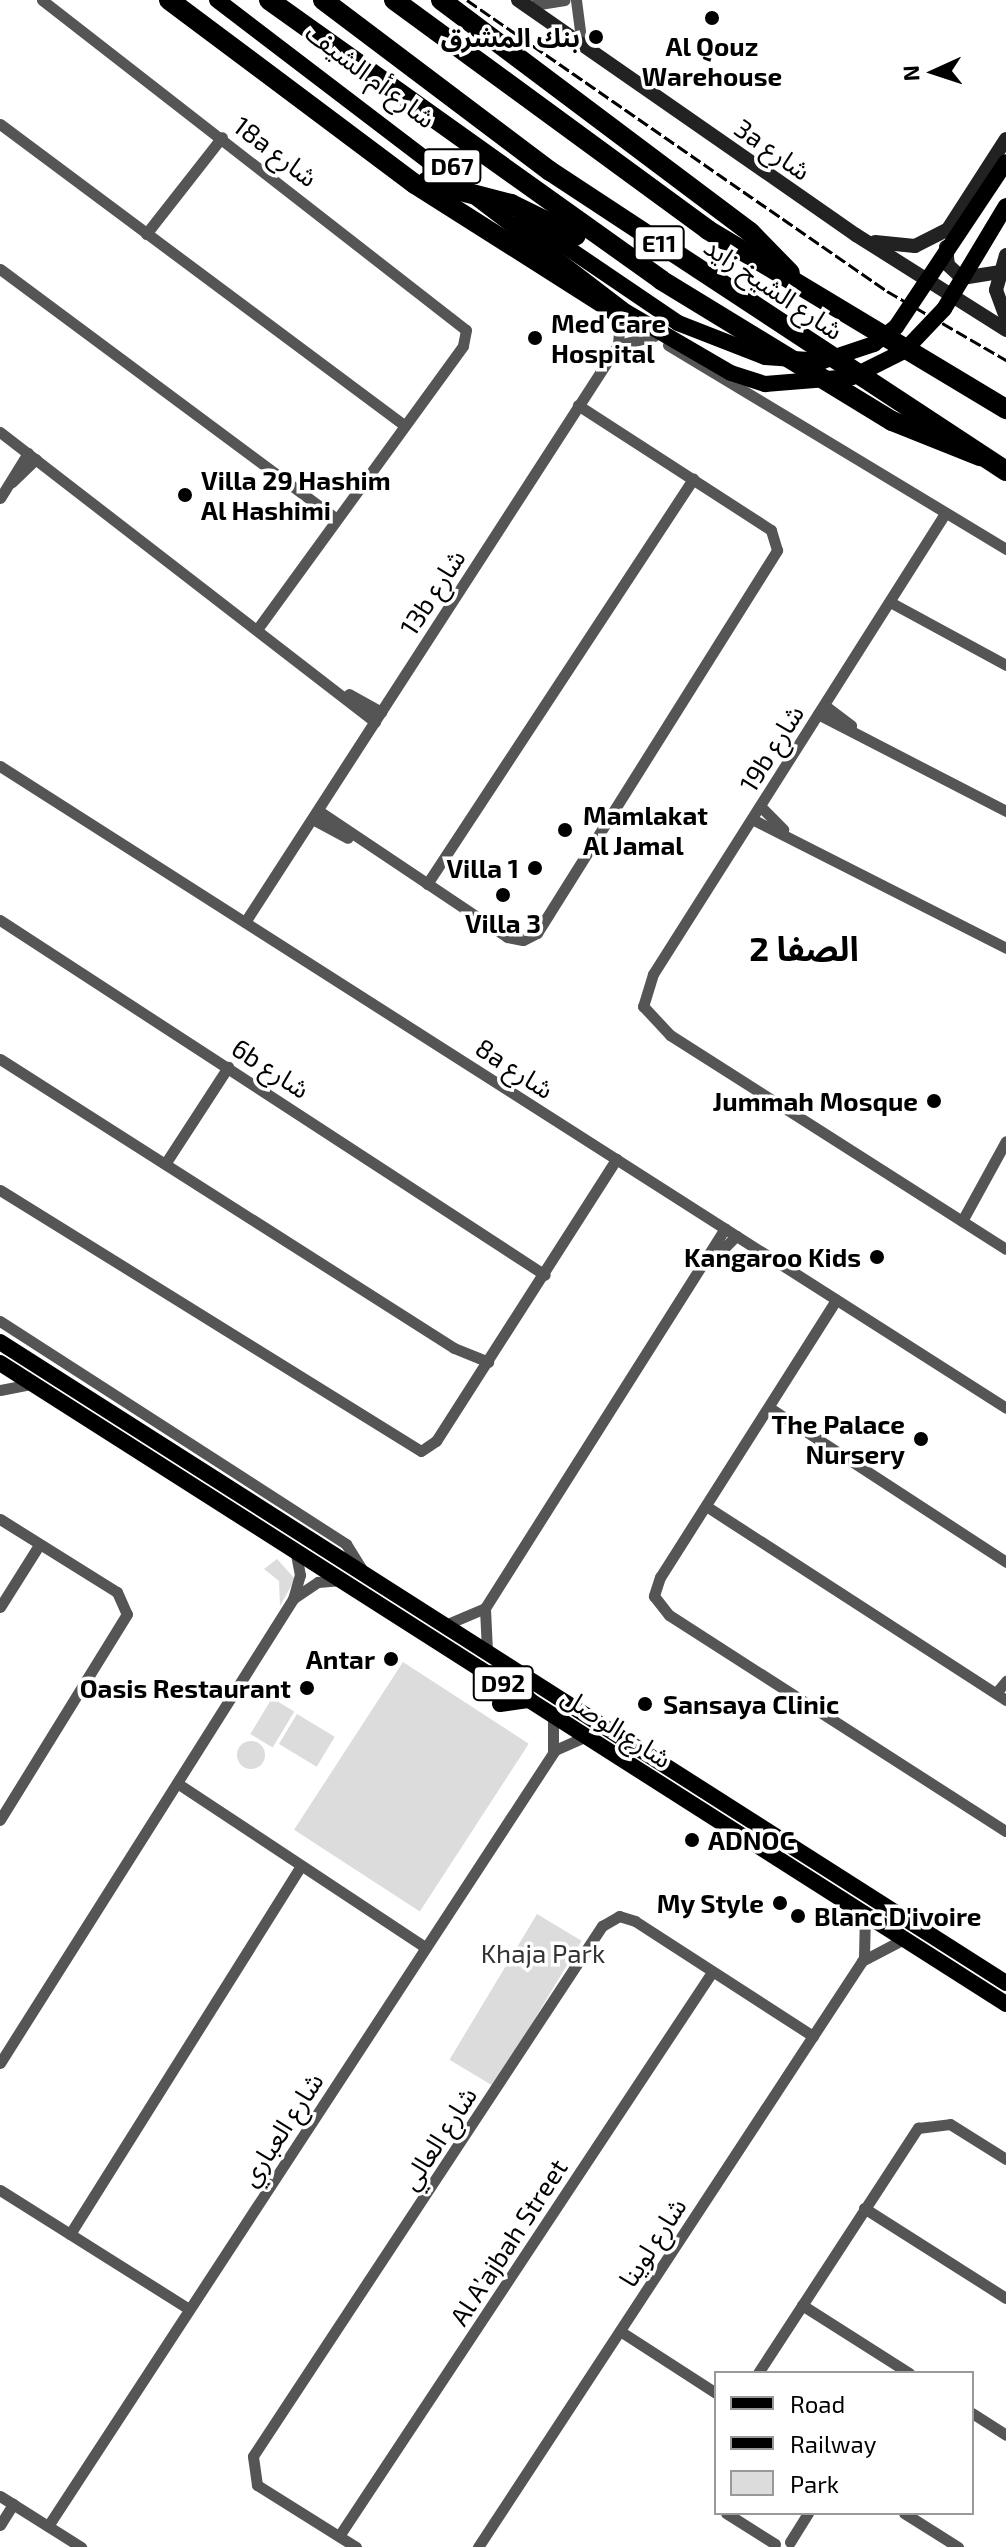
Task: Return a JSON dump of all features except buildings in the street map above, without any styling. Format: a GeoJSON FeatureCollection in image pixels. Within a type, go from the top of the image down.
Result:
{"type":"FeatureCollection","features":[{"type":"Feature","properties":{"kind":"highway"},"geometry":{"type":"LineString","coordinates":[[169,0],[392,168],[620,314]]}},
{"type":"Feature","properties":{"kind":"highway"},"geometry":{"type":"LineString","coordinates":[[192,0],[368,134],[543,249]]}},
{"type":"Feature","properties":{"kind":"highway"},"geometry":{"type":"LineString","coordinates":[[269,0],[661,280]]}},
{"type":"Feature","properties":{"kind":"highway","name":"شارع الشيخ زايد"},"geometry":{"type":"LineString","coordinates":[[323,0],[550,171],[1006,471]]}},
{"type":"Feature","properties":{"kind":"highway","name":"شارع الشيخ زايد"},"geometry":{"type":"LineString","coordinates":[[394,0],[617,167],[797,284],[1006,409]]}},
{"type":"Feature","properties":{"kind":"highway"},"geometry":{"type":"LineString","coordinates":[[441,0],[750,232],[797,284]]}},
{"type":"Feature","properties":{"kind":"highway"},"geometry":{"type":"LineString","coordinates":[[392,168],[529,211],[661,280],[892,421],[980,456]]}},
{"type":"Feature","properties":{"kind":"main road","name":"D67"},"geometry":{"type":"LineString","coordinates":[[217,0],[626,312],[731,373],[765,384],[824,384],[879,366],[925,331],[1006,206]]}},
{"type":"Feature","properties":{"kind":"main road","name":"شارع أم الشيف"},"geometry":{"type":"LineString","coordinates":[[233,0],[551,238],[678,323],[793,363],[845,357],[874,344],[941,269],[1006,162]]}},
{"type":"Feature","properties":{"kind":"main road","name":"شارع الوصل"},"geometry":{"type":"LineString","coordinates":[[0,1342],[487,1652],[839,1887],[865,1914],[1006,2004]]}},
{"type":"Feature","properties":{"kind":"main road","name":"شارع الوصل"},"geometry":{"type":"LineString","coordinates":[[0,1363],[586,1736],[839,1887],[910,1922],[1006,1983]]}},
{"type":"Feature","properties":{"kind":"main road"},"geometry":{"type":"LineString","coordinates":[[500,1704],[530,1700]]}},
{"type":"Feature","properties":{"kind":"main road"},"geometry":{"type":"LineString","coordinates":[[910,1922],[929,1921]]}},
{"type":"Feature","properties":{"kind":"street","name":"18a شارع"},"geometry":{"type":"LineString","coordinates":[[42,0],[458,317],[463,346],[401,429]]}},
{"type":"Feature","properties":{"kind":"street"},"geometry":{"type":"LineString","coordinates":[[522,3],[565,0]]}},
{"type":"Feature","properties":{"kind":"street"},"geometry":{"type":"LineString","coordinates":[[576,0],[582,47]]}},
{"type":"Feature","properties":{"kind":"street","name":"3a شارع"},"geometry":{"type":"LineString","coordinates":[[522,3],[856,235],[1006,330]]}},
{"type":"Feature","properties":{"kind":"street"},"geometry":{"type":"LineString","coordinates":[[0,124],[401,429],[255,626]]}},
{"type":"Feature","properties":{"kind":"street"},"geometry":{"type":"LineString","coordinates":[[998,272],[974,281],[956,274],[946,259],[948,229],[1006,139]]}},
{"type":"Feature","properties":{"kind":"street"},"geometry":{"type":"LineString","coordinates":[[150,237],[226,140]]}},
{"type":"Feature","properties":{"kind":"street"},"geometry":{"type":"LineString","coordinates":[[856,235],[901,247],[948,229]]}},
{"type":"Feature","properties":{"kind":"street"},"geometry":{"type":"LineString","coordinates":[[1006,255],[998,272],[1006,318]]}},
{"type":"Feature","properties":{"kind":"street"},"geometry":{"type":"LineString","coordinates":[[0,269],[332,522]]}},
{"type":"Feature","properties":{"kind":"street"},"geometry":{"type":"LineString","coordinates":[[620,314],[944,515],[1006,549]]}},
{"type":"Feature","properties":{"kind":"street","name":"13b شارع"},"geometry":{"type":"LineString","coordinates":[[249,925],[378,717],[618,345],[620,314]]}},
{"type":"Feature","properties":{"kind":"street"},"geometry":{"type":"LineString","coordinates":[[618,345],[654,336]]}},
{"type":"Feature","properties":{"kind":"street"},"geometry":{"type":"LineString","coordinates":[[316,815],[523,940],[537,933],[777,543],[771,530],[578,405]]}},
{"type":"Feature","properties":{"kind":"street"},"geometry":{"type":"LineString","coordinates":[[0,432],[334,687],[378,717]]}},
{"type":"Feature","properties":{"kind":"street"},"geometry":{"type":"LineString","coordinates":[[0,498],[32,456]]}},
{"type":"Feature","properties":{"kind":"street"},"geometry":{"type":"LineString","coordinates":[[431,887],[451,850],[690,477]]}},
{"type":"Feature","properties":{"kind":"street","name":"19b شارع"},"geometry":{"type":"LineString","coordinates":[[944,515],[648,982],[643,1006],[661,1029],[957,1218]]}},
{"type":"Feature","properties":{"kind":"street"},"geometry":{"type":"LineString","coordinates":[[890,602],[1006,665]]}},
{"type":"Feature","properties":{"kind":"street"},"geometry":{"type":"LineString","coordinates":[[821,710],[1006,811]]}},
{"type":"Feature","properties":{"kind":"street","name":"8a شارع"},"geometry":{"type":"LineString","coordinates":[[0,766],[1006,1408]]}},
{"type":"Feature","properties":{"kind":"street"},"geometry":{"type":"LineString","coordinates":[[760,806],[786,832]]}},
{"type":"Feature","properties":{"kind":"street"},"geometry":{"type":"LineString","coordinates":[[752,819],[786,832],[1006,948]]}},
{"type":"Feature","properties":{"kind":"street","name":"6b شارع"},"geometry":{"type":"LineString","coordinates":[[0,920],[548,1270]]}},
{"type":"Feature","properties":{"kind":"street"},"geometry":{"type":"LineString","coordinates":[[0,1059],[454,1348],[488,1362]]}},
{"type":"Feature","properties":{"kind":"street"},"geometry":{"type":"LineString","coordinates":[[169,1167],[232,1069]]}},
{"type":"Feature","properties":{"kind":"street"},"geometry":{"type":"LineString","coordinates":[[1006,1141],[957,1218],[1006,1249]]}},
{"type":"Feature","properties":{"kind":"street"},"geometry":{"type":"LineString","coordinates":[[0,1190],[421,1451],[436,1441],[602,1189],[616,1159]]}},
{"type":"Feature","properties":{"kind":"street"},"geometry":{"type":"LineString","coordinates":[[602,1189],[628,1166]]}},
{"type":"Feature","properties":{"kind":"street"},"geometry":{"type":"LineString","coordinates":[[445,1625],[485,1608],[710,1262],[725,1228]]}},
{"type":"Feature","properties":{"kind":"street"},"geometry":{"type":"LineString","coordinates":[[710,1262],[736,1236]]}},
{"type":"Feature","properties":{"kind":"street"},"geometry":{"type":"LineString","coordinates":[[840,1302],[704,1509],[654,1596],[669,1615],[1006,1831]]}},
{"type":"Feature","properties":{"kind":"street"},"geometry":{"type":"LineString","coordinates":[[0,1321],[346,1544],[367,1578]]}},
{"type":"Feature","properties":{"kind":"street"},"geometry":{"type":"LineString","coordinates":[[454,1348],[480,1373]]}},
{"type":"Feature","properties":{"kind":"street"},"geometry":{"type":"LineString","coordinates":[[0,1390],[34,1385]]}},
{"type":"Feature","properties":{"kind":"street"},"geometry":{"type":"LineString","coordinates":[[768,1411],[1006,1562]]}},
{"type":"Feature","properties":{"kind":"street"},"geometry":{"type":"LineString","coordinates":[[704,1509],[1003,1697],[1006,1681]]}},
{"type":"Feature","properties":{"kind":"street"},"geometry":{"type":"LineString","coordinates":[[0,1519],[126,1604],[125,1624],[0,1820]]}},
{"type":"Feature","properties":{"kind":"street"},"geometry":{"type":"LineString","coordinates":[[0,1607],[39,1545]]}},
{"type":"Feature","properties":{"kind":"street"},"geometry":{"type":"LineString","coordinates":[[0,2063],[293,1599],[300,1575],[294,1549]]}},
{"type":"Feature","properties":{"kind":"street"},"geometry":{"type":"LineString","coordinates":[[293,1599],[318,1582],[341,1581]]}},
{"type":"Feature","properties":{"kind":"street"},"geometry":{"type":"LineString","coordinates":[[485,1608],[487,1652]]}},
{"type":"Feature","properties":{"kind":"street"},"geometry":{"type":"LineString","coordinates":[[552,1756],[553,1715]]}},
{"type":"Feature","properties":{"kind":"street","name":"شارع العباري"},"geometry":{"type":"LineString","coordinates":[[48,2526],[552,1756],[566,1741],[586,1736]]}},
{"type":"Feature","properties":{"kind":"street"},"geometry":{"type":"LineString","coordinates":[[174,1787],[425,1947]]}},
{"type":"Feature","properties":{"kind":"street"},"geometry":{"type":"LineString","coordinates":[[70,2234],[300,1867]]}},
{"type":"Feature","properties":{"kind":"street","name":"شارع لوينا"},"geometry":{"type":"LineString","coordinates":[[478,2547],[862,1961],[869,1936],[865,1914]]}},
{"type":"Feature","properties":{"kind":"street","name":"شارع العالي"},"geometry":{"type":"LineString","coordinates":[[356,2547],[257,2485],[253,2456],[596,1934],[610,1919],[626,1917],[813,2036]]}},
{"type":"Feature","properties":{"kind":"street","name":"شارع لوينا"},"geometry":{"type":"LineString","coordinates":[[862,1961],[904,1939]]}},
{"type":"Feature","properties":{"kind":"street","name":"Al A’ajbah Street"},"geometry":{"type":"LineString","coordinates":[[339,2536],[712,1972]]}},
{"type":"Feature","properties":{"kind":"street"},"geometry":{"type":"LineString","coordinates":[[759,2371],[864,2208],[925,2124],[950,2124],[1006,2159]]}},
{"type":"Feature","properties":{"kind":"street"},"geometry":{"type":"LineString","coordinates":[[0,2190],[189,2309]]}},
{"type":"Feature","properties":{"kind":"street"},"geometry":{"type":"LineString","coordinates":[[864,2208],[1006,2298]]}},
{"type":"Feature","properties":{"kind":"street"},"geometry":{"type":"LineString","coordinates":[[802,2305],[906,2371]]}},
{"type":"Feature","properties":{"kind":"street"},"geometry":{"type":"LineString","coordinates":[[620,2331],[714,2392]]}},
{"type":"Feature","properties":{"kind":"street"},"geometry":{"type":"LineString","coordinates":[[974,2414],[1006,2435]]}},
{"type":"Feature","properties":{"kind":"street"},"geometry":{"type":"LineString","coordinates":[[0,2496],[81,2547]]}},
{"type":"Feature","properties":{"kind":"street"},"geometry":{"type":"LineString","coordinates":[[0,2525],[13,2504]]}},
{"type":"Feature","properties":{"kind":"street"},"geometry":{"type":"LineString","coordinates":[[729,2515],[775,2546],[792,2544],[807,2515]]}},
{"type":"Feature","properties":{"kind":"street"},"geometry":{"type":"LineString","coordinates":[[907,2515],[958,2547]]}},
{"type":"Feature","properties":{"kind":"green space"},"geometry":{"type":"Polygon","coordinates":[[[277,1559],[295,1579],[280,1606],[279,1581],[264,1569],[277,1559]]]}},
{"type":"Feature","properties":{"kind":"green space"},"geometry":{"type":"Polygon","coordinates":[[[403,1662],[529,1744],[420,1911],[294,1830],[403,1662]]]}},
{"type":"Feature","properties":{"kind":"green space"},"geometry":{"type":"Polygon","coordinates":[[[272,1698],[294,1711],[273,1747],[250,1734],[272,1698]]]}},
{"type":"Feature","properties":{"kind":"green space"},"geometry":{"type":"Polygon","coordinates":[[[297,1714],[335,1737],[317,1767],[279,1744],[297,1714]]]}},
{"type":"Feature","properties":{"kind":"green space"},"geometry":{"type":"Polygon","coordinates":[[[251,1741],[261,1745],[265,1755],[261,1765],[251,1769],[241,1765],[237,1755],[241,1745],[251,1741]]]}},
{"type":"Feature","properties":{"kind":"green space","name":"Khaja Park"},"geometry":{"type":"Polygon","coordinates":[[[537,1914],[582,1941],[494,2087],[449,2060],[537,1914]]]}},
{"type":"Feature","properties":{"kind":"railway"},"geometry":{"type":"LineString","coordinates":[[467,0],[887,291],[1006,360]]}},
{"type":"Feature","properties":{"kind":"place","name":"Al Qouz Warehouse"},"geometry":{"type":"Point","coordinates":[712,18]}},
{"type":"Feature","properties":{"kind":"place","name":"بنك المشرق"},"geometry":{"type":"Point","coordinates":[596,37]}},
{"type":"Feature","properties":{"kind":"place","name":"Med Care Hospital"},"geometry":{"type":"Point","coordinates":[535,338]}},
{"type":"Feature","properties":{"kind":"place","name":"Villa 29 Hashim Al Hashimi"},"geometry":{"type":"Point","coordinates":[185,495]}},
{"type":"Feature","properties":{"kind":"place","name":"Mamlakat Al Jamal"},"geometry":{"type":"Point","coordinates":[565,830]}},
{"type":"Feature","properties":{"kind":"place","name":"Villa 1"},"geometry":{"type":"Point","coordinates":[535,868]}},
{"type":"Feature","properties":{"kind":"place","name":"Villa 3"},"geometry":{"type":"Point","coordinates":[503,895]}},
{"type":"Feature","properties":{"kind":"place","name":"Jummah Mosque"},"geometry":{"type":"Point","coordinates":[934,1101]}},
{"type":"Feature","properties":{"kind":"place","name":"Kangaroo Kids"},"geometry":{"type":"Point","coordinates":[877,1257]}},
{"type":"Feature","properties":{"kind":"place","name":"The Palace Nursery"},"geometry":{"type":"Point","coordinates":[921,1439]}},
{"type":"Feature","properties":{"kind":"place","name":"Antar"},"geometry":{"type":"Point","coordinates":[391,1659]}},
{"type":"Feature","properties":{"kind":"place","name":"Oasis Restaurant"},"geometry":{"type":"Point","coordinates":[307,1688]}},
{"type":"Feature","properties":{"kind":"place","name":"Sansaya Clinic"},"geometry":{"type":"Point","coordinates":[645,1704]}},
{"type":"Feature","properties":{"kind":"place","name":"ADNOC"},"geometry":{"type":"Point","coordinates":[692,1840]}},
{"type":"Feature","properties":{"kind":"place","name":"My Style"},"geometry":{"type":"Point","coordinates":[780,1903]}},
{"type":"Feature","properties":{"kind":"place","name":"Blanc D'ivoire"},"geometry":{"type":"Point","coordinates":[798,1916]}},
{"type":"Feature","properties":{"kind":"district","name":"الصفا 2"},"geometry":{"type":"Point","coordinates":[804,948]}}]}
